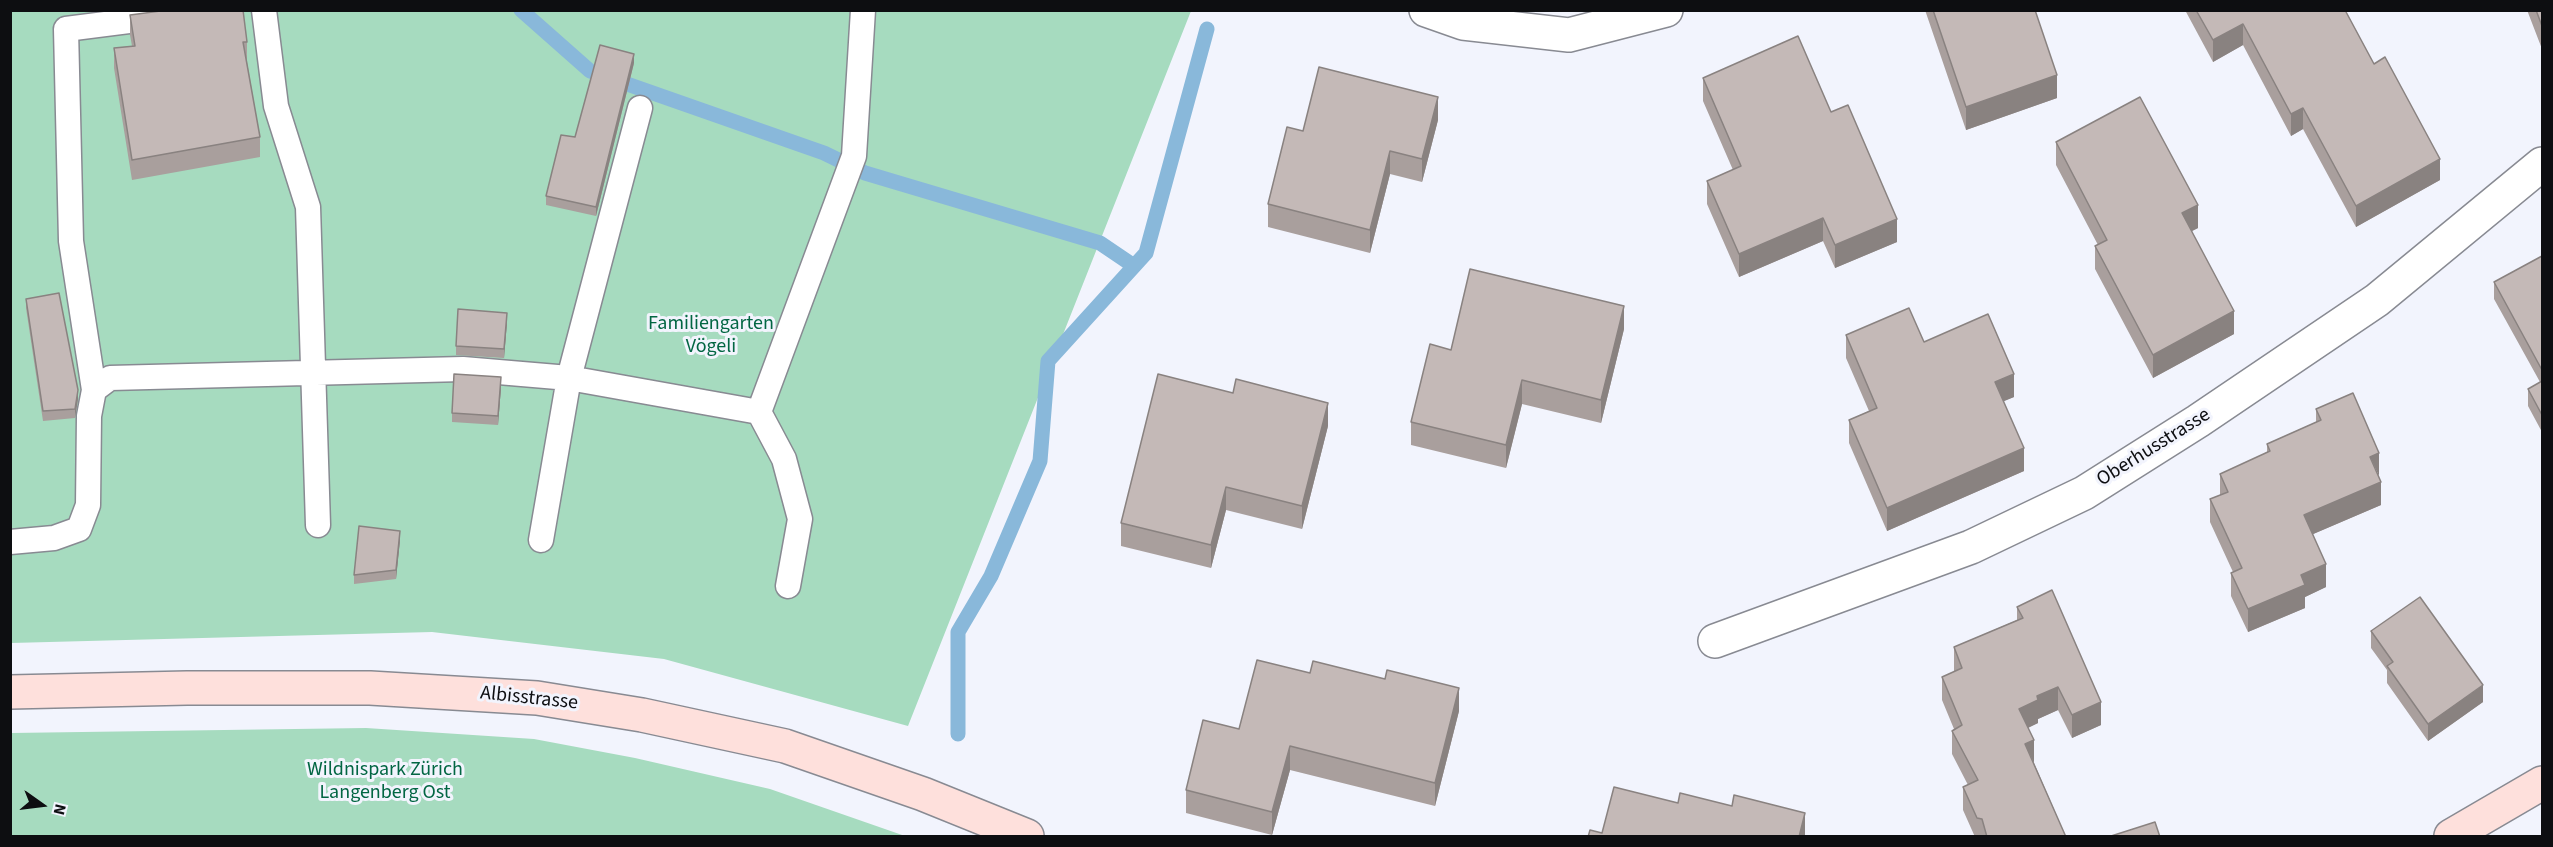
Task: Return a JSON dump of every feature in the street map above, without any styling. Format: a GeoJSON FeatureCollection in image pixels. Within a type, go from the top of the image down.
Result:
{"type":"FeatureCollection","features":[{"type":"Feature","properties":{"kind":"main road","name":"Albisstrasse"},"geometry":{"type":"LineString","coordinates":[[10,692],[187,688],[370,688],[537,698],[642,715],[785,746],[923,794],[1027,837]]}},
{"type":"Feature","properties":{"kind":"main road"},"geometry":{"type":"LineString","coordinates":[[2451,837],[2542,783]]}},
{"type":"Feature","properties":{"kind":"street"},"geometry":{"type":"LineString","coordinates":[[1426,10],[1463,22],[1569,35],[1666,10]]}},
{"type":"Feature","properties":{"kind":"street","name":"Oberhusstrasse"},"geometry":{"type":"LineString","coordinates":[[1714,641],[1971,547],[2084,493],[2198,421],[2377,300],[2542,164]]}},
{"type":"Feature","properties":{"kind":"lane"},"geometry":{"type":"LineString","coordinates":[[10,542],[54,538],[79,529],[88,505],[89,416],[94,390],[71,241],[66,29],[215,10]]}},
{"type":"Feature","properties":{"kind":"lane"},"geometry":{"type":"LineString","coordinates":[[264,10],[276,106],[308,207],[318,525]]}},
{"type":"Feature","properties":{"kind":"lane"},"geometry":{"type":"LineString","coordinates":[[788,586],[800,519],[784,459],[759,412],[850,166],[863,10]]}},
{"type":"Feature","properties":{"kind":"lane"},"geometry":{"type":"LineString","coordinates":[[542,540],[569,378],[640,108]]}},
{"type":"Feature","properties":{"kind":"lane"},"geometry":{"type":"LineString","coordinates":[[94,390],[110,378],[463,369],[569,378],[759,412]]}},
{"type":"Feature","properties":{"kind":"green space","name":"Familiengarten Vögeli"},"geometry":{"type":"Polygon","coordinates":[[[10,11],[1191,11],[908,726],[664,659],[432,632],[11,643],[10,11]]]}},
{"type":"Feature","properties":{"kind":"green space","name":"Wildnispark Zürich Langenberg Ost"},"geometry":{"type":"Polygon","coordinates":[[[366,728],[534,739],[635,758],[770,789],[905,836],[11,836],[11,733],[366,728]]]}},
{"type":"Feature","properties":{"kind":"building"},"geometry":{"type":"Polygon","coordinates":[[[168,10],[243,10],[247,42],[243,42],[260,137],[132,160],[114,48],[135,46],[130,15],[168,10]]]}},
{"type":"Feature","properties":{"kind":"building"},"geometry":{"type":"Polygon","coordinates":[[[1933,10],[2035,10],[2057,75],[1966,107],[1933,10]]]}},
{"type":"Feature","properties":{"kind":"building"},"geometry":{"type":"Polygon","coordinates":[[[2196,10],[2345,10],[2374,64],[2385,57],[2440,159],[2356,206],[2303,108],[2291,114],[2243,24],[2213,40],[2196,10]]]}},
{"type":"Feature","properties":{"kind":"building"},"geometry":{"type":"Polygon","coordinates":[[[2536,10],[2542,10],[2542,26],[2536,10]]]}},
{"type":"Feature","properties":{"kind":"building"},"geometry":{"type":"Polygon","coordinates":[[[1798,36],[1831,112],[1848,105],[1897,219],[1835,245],[1823,218],[1739,254],[1707,181],[1741,166],[1703,78],[1798,36]]]}},
{"type":"Feature","properties":{"kind":"building"},"geometry":{"type":"Polygon","coordinates":[[[600,45],[634,54],[596,207],[546,196],[561,135],[575,137],[600,45]]]}},
{"type":"Feature","properties":{"kind":"building"},"geometry":{"type":"Polygon","coordinates":[[[1319,67],[1438,97],[1422,159],[1390,151],[1370,230],[1268,204],[1287,127],[1303,131],[1319,67]]]}},
{"type":"Feature","properties":{"kind":"building"},"geometry":{"type":"Polygon","coordinates":[[[2140,97],[2198,205],[2182,213],[2234,311],[2153,355],[2095,246],[2107,240],[2056,142],[2140,97]]]}},
{"type":"Feature","properties":{"kind":"building"},"geometry":{"type":"Polygon","coordinates":[[[2542,256],[2542,370],[2494,282],[2542,256]]]}},
{"type":"Feature","properties":{"kind":"building"},"geometry":{"type":"Polygon","coordinates":[[[1470,269],[1624,306],[1601,400],[1522,380],[1506,445],[1411,422],[1430,344],[1451,350],[1470,269]]]}},
{"type":"Feature","properties":{"kind":"building"},"geometry":{"type":"Polygon","coordinates":[[[59,293],[78,390],[75,409],[43,411],[26,299],[59,293]]]}},
{"type":"Feature","properties":{"kind":"building"},"geometry":{"type":"Polygon","coordinates":[[[1909,308],[1924,342],[1988,314],[2014,374],[1995,382],[2024,448],[1887,508],[1849,420],[1877,408],[1846,335],[1909,308]]]}},
{"type":"Feature","properties":{"kind":"building"},"geometry":{"type":"Polygon","coordinates":[[[458,309],[507,313],[504,349],[456,346],[458,309]]]}},
{"type":"Feature","properties":{"kind":"building"},"geometry":{"type":"Polygon","coordinates":[[[454,374],[501,377],[498,416],[452,413],[454,374]]]}},
{"type":"Feature","properties":{"kind":"building"},"geometry":{"type":"Polygon","coordinates":[[[1158,374],[1233,393],[1236,379],[1328,403],[1302,506],[1226,487],[1211,545],[1121,523],[1158,374]]]}},
{"type":"Feature","properties":{"kind":"building"},"geometry":{"type":"Polygon","coordinates":[[[2542,381],[2542,415],[2528,389],[2542,381]]]}},
{"type":"Feature","properties":{"kind":"building"},"geometry":{"type":"Polygon","coordinates":[[[2353,393],[2379,453],[2370,457],[2381,482],[2304,515],[2326,564],[2301,575],[2305,585],[2248,609],[2231,573],[2242,568],[2210,499],[2228,492],[2220,474],[2270,451],[2267,444],[2321,420],[2316,409],[2353,393]]]}},
{"type":"Feature","properties":{"kind":"building"},"geometry":{"type":"Polygon","coordinates":[[[359,526],[400,531],[396,570],[354,575],[359,526]]]}},
{"type":"Feature","properties":{"kind":"building"},"geometry":{"type":"Polygon","coordinates":[[[2052,590],[2101,702],[2072,715],[2058,687],[2037,696],[2038,700],[2019,709],[2034,740],[2025,744],[2066,837],[1987,837],[1982,819],[1977,818],[1963,787],[1978,780],[1952,731],[1962,725],[1942,677],[1962,668],[1954,647],[2023,618],[2017,607],[2052,590]]]}},
{"type":"Feature","properties":{"kind":"building"},"geometry":{"type":"Polygon","coordinates":[[[2420,597],[2483,685],[2428,724],[2387,666],[2393,662],[2371,631],[2420,597]]]}},
{"type":"Feature","properties":{"kind":"building"},"geometry":{"type":"Polygon","coordinates":[[[1257,660],[1310,673],[1313,661],[1385,679],[1387,670],[1459,688],[1435,783],[1290,746],[1272,812],[1186,790],[1203,720],[1239,729],[1257,660]]]}},
{"type":"Feature","properties":{"kind":"building"},"geometry":{"type":"Polygon","coordinates":[[[1614,787],[1678,803],[1680,793],[1732,806],[1734,795],[1805,813],[1799,837],[1588,837],[1590,830],[1602,833],[1614,787]]]}},
{"type":"Feature","properties":{"kind":"building"},"geometry":{"type":"Polygon","coordinates":[[[2155,822],[2160,837],[2108,837],[2155,822]]]}},
{"type":"Feature","properties":{"kind":"waterway"},"geometry":{"type":"LineString","coordinates":[[521,10],[590,71],[824,153],[865,173],[1100,243],[1134,266]]}},
{"type":"Feature","properties":{"kind":"waterway"},"geometry":{"type":"LineString","coordinates":[[958,734],[958,632],[991,576],[1040,461],[1048,361],[1146,253],[1207,29]]}}]}
